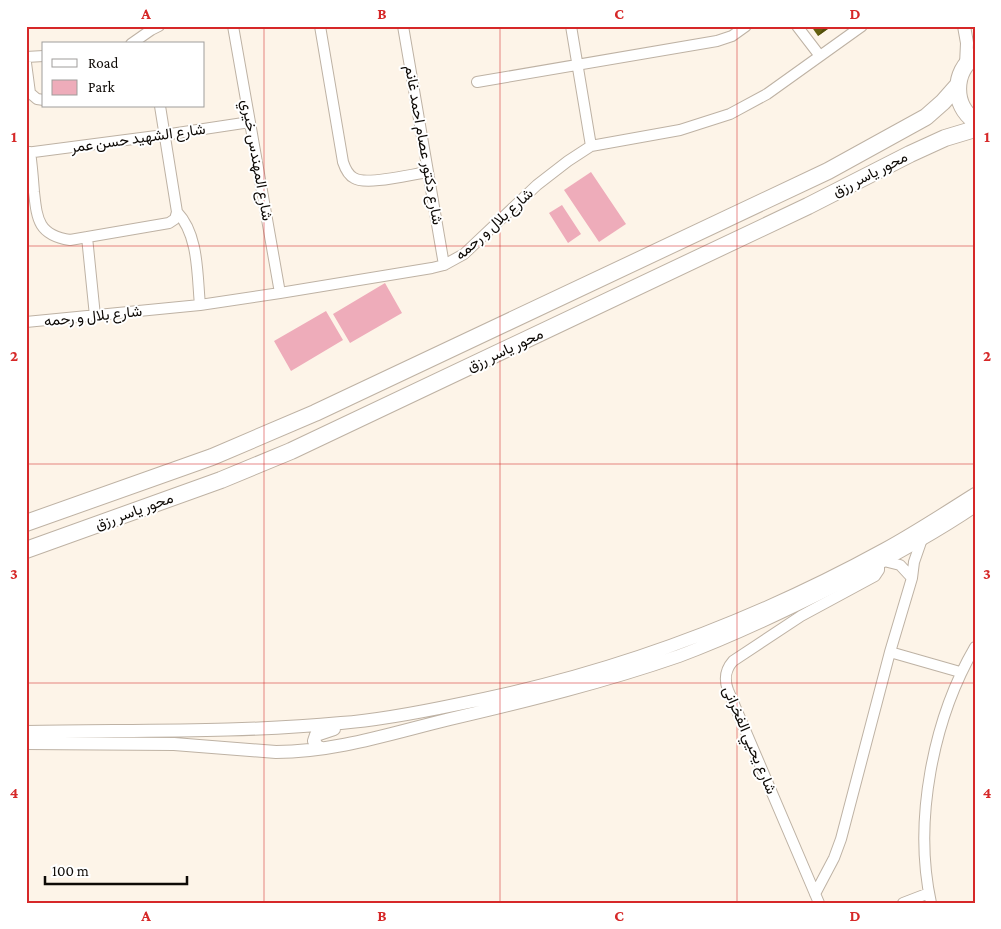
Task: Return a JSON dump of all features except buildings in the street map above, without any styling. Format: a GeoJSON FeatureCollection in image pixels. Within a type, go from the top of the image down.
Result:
{"type":"FeatureCollection","features":[{"type":"Feature","properties":{"kind":"main road"},"geometry":{"type":"LineString","coordinates":[[970,60],[962,71],[958,93],[962,107],[975,121]]}},
{"type":"Feature","properties":{"kind":"main road","name":"محور ياسر رزق"},"geometry":{"type":"LineString","coordinates":[[26,523],[212,457],[315,413],[828,171],[926,116],[943,102],[958,85]]}},
{"type":"Feature","properties":{"kind":"main road","name":"محور ياسر رزق"},"geometry":{"type":"LineString","coordinates":[[26,550],[221,480],[291,451],[808,206],[910,154],[945,138],[975,129]]}},
{"type":"Feature","properties":{"kind":"street"},"geometry":{"type":"LineString","coordinates":[[143,41],[151,30],[159,26]]}},
{"type":"Feature","properties":{"kind":"street"},"geometry":{"type":"LineString","coordinates":[[320,26],[343,162],[349,174],[366,182],[428,172]]}},
{"type":"Feature","properties":{"kind":"street","name":"شارع دكتور عصام احمد غانم"},"geometry":{"type":"LineString","coordinates":[[403,26],[444,265]]}},
{"type":"Feature","properties":{"kind":"street"},"geometry":{"type":"LineString","coordinates":[[571,26],[591,146]]}},
{"type":"Feature","properties":{"kind":"street"},"geometry":{"type":"LineString","coordinates":[[477,82],[717,41],[732,36],[746,26]]}},
{"type":"Feature","properties":{"kind":"street"},"geometry":{"type":"LineString","coordinates":[[797,26],[820,56]]}},
{"type":"Feature","properties":{"kind":"street","name":"شارع بلال و رحمه"},"geometry":{"type":"LineString","coordinates":[[26,322],[200,305],[444,265],[464,254],[537,185],[591,146],[680,130],[730,114],[767,94],[862,26]]}},
{"type":"Feature","properties":{"kind":"street"},"geometry":{"type":"LineString","coordinates":[[964,26],[970,60]]}},
{"type":"Feature","properties":{"kind":"street","name":"شارع المهندس خيري"},"geometry":{"type":"LineString","coordinates":[[235,27],[280,293]]}},
{"type":"Feature","properties":{"kind":"street"},"geometry":{"type":"LineString","coordinates":[[26,58],[42,56]]}},
{"type":"Feature","properties":{"kind":"street"},"geometry":{"type":"LineString","coordinates":[[26,63],[30,93],[37,99],[42,100]]}},
{"type":"Feature","properties":{"kind":"street"},"geometry":{"type":"LineString","coordinates":[[28,152],[36,215],[48,233],[55,237],[70,240],[169,223],[175,219],[177,212],[160,108]]}},
{"type":"Feature","properties":{"kind":"street","name":"شارع الشهيد حسن عمر"},"geometry":{"type":"LineString","coordinates":[[28,152],[250,122]]}},
{"type":"Feature","properties":{"kind":"street"},"geometry":{"type":"LineString","coordinates":[[177,212],[187,225],[193,240],[200,305]]}},
{"type":"Feature","properties":{"kind":"street"},"geometry":{"type":"LineString","coordinates":[[87,237],[94,316]]}},
{"type":"Feature","properties":{"kind":"street"},"geometry":{"type":"LineString","coordinates":[[26,732],[214,730],[342,723],[431,710],[522,691],[590,673],[674,645],[770,606],[829,578],[908,536],[975,494]]}},
{"type":"Feature","properties":{"kind":"street"},"geometry":{"type":"LineString","coordinates":[[26,742],[174,744],[276,752],[321,748],[364,741],[543,697],[596,682],[710,644],[798,611],[975,506]]}},
{"type":"Feature","properties":{"kind":"street"},"geometry":{"type":"LineString","coordinates":[[817,899],[841,839],[890,652],[912,578],[914,562],[922,539]]}},
{"type":"Feature","properties":{"kind":"street"},"geometry":{"type":"LineString","coordinates":[[881,562],[900,565],[912,578]]}},
{"type":"Feature","properties":{"kind":"street","name":"شارع يحيي الفخرانى"},"geometry":{"type":"LineString","coordinates":[[798,611],[732,661],[727,668],[725,676],[728,690],[817,899]]}},
{"type":"Feature","properties":{"kind":"street"},"geometry":{"type":"LineString","coordinates":[[903,903],[930,898],[925,861],[924,820],[930,779],[945,716],[960,672],[975,647]]}},
{"type":"Feature","properties":{"kind":"street"},"geometry":{"type":"LineString","coordinates":[[890,652],[960,672]]}},
{"type":"Feature","properties":{"kind":"street"},"geometry":{"type":"LineString","coordinates":[[321,748],[316,744],[316,735],[333,729],[342,723]]}},
{"type":"Feature","properties":{"kind":"green space"},"geometry":{"type":"Polygon","coordinates":[[[591,172],[626,224],[599,242],[564,190],[591,172]]]}},
{"type":"Feature","properties":{"kind":"green space"},"geometry":{"type":"Polygon","coordinates":[[[562,205],[581,234],[568,243],[549,213],[562,205]]]}},
{"type":"Feature","properties":{"kind":"green space"},"geometry":{"type":"Polygon","coordinates":[[[385,283],[402,313],[350,343],[333,314],[385,283]]]}},
{"type":"Feature","properties":{"kind":"green space"},"geometry":{"type":"Polygon","coordinates":[[[326,311],[343,340],[291,371],[274,341],[326,311]]]}}]}
